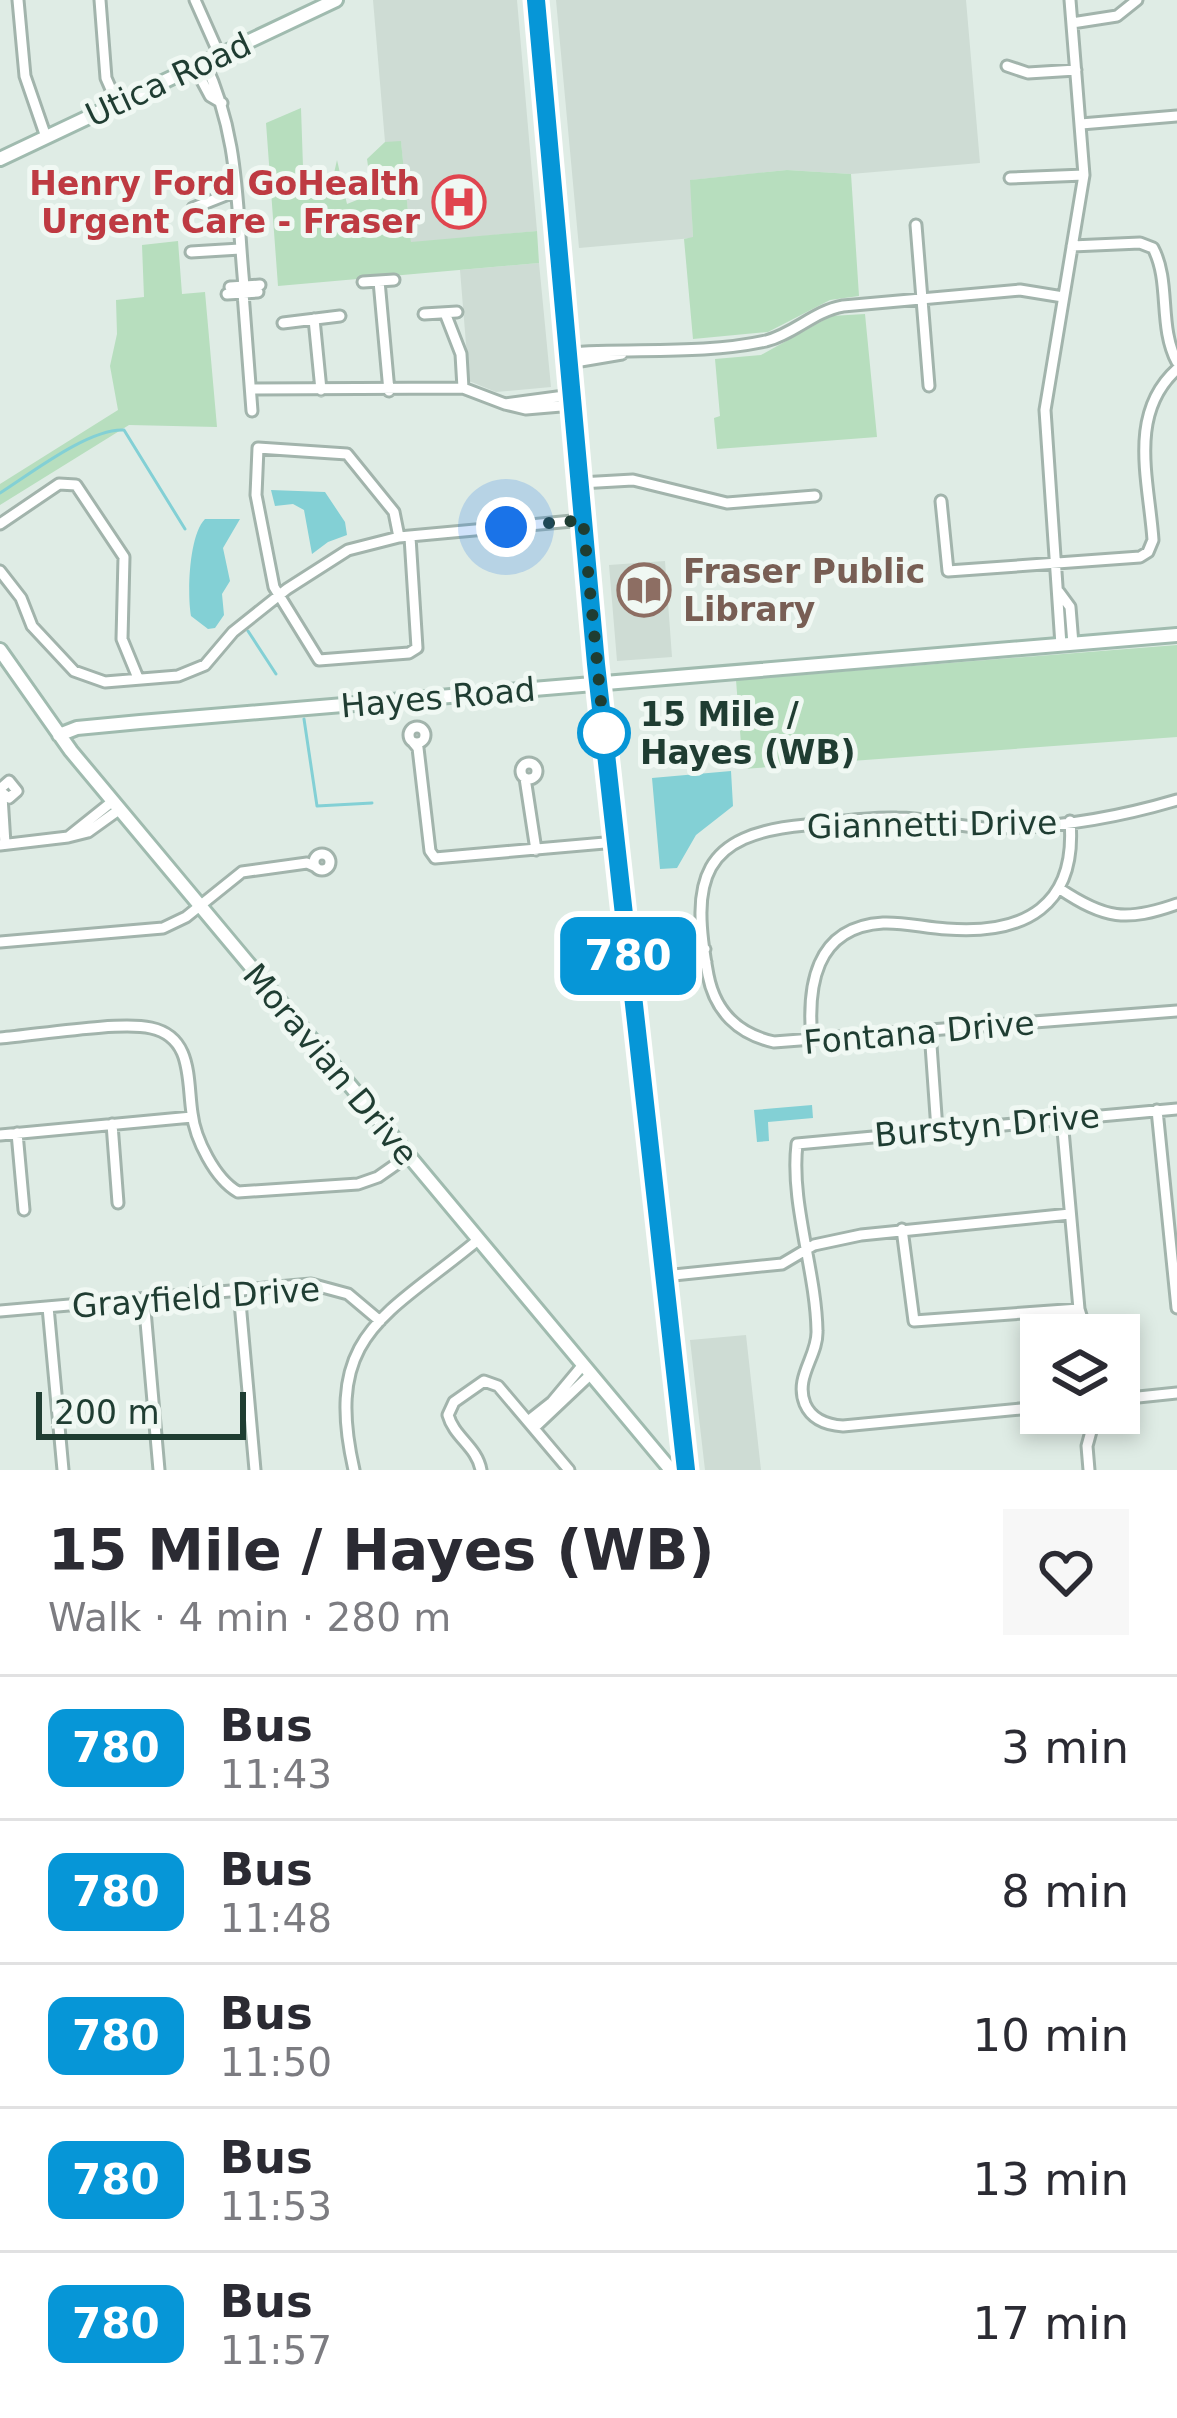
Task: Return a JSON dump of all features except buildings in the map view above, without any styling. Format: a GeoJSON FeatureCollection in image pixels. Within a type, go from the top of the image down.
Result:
{"type":"FeatureCollection","features":[{"type":"Feature","properties":{"kind":"street"},"geometry":{"type":"LineString","coordinates":[[18,0],[25,76],[46,137]]}},
{"type":"Feature","properties":{"kind":"street"},"geometry":{"type":"LineString","coordinates":[[100,0],[106,78],[117,104]]}},
{"type":"Feature","properties":{"kind":"street"},"geometry":{"type":"LineString","coordinates":[[195,0],[219,54]]}},
{"type":"Feature","properties":{"kind":"street"},"geometry":{"type":"LineString","coordinates":[[301,0],[308,14]]}},
{"type":"Feature","properties":{"kind":"street","name":"Utica Road"},"geometry":{"type":"LineString","coordinates":[[0,159],[336,0]]}},
{"type":"Feature","properties":{"kind":"street"},"geometry":{"type":"LineString","coordinates":[[536,0],[598,682],[686,1470]]}},
{"type":"Feature","properties":{"kind":"street"},"geometry":{"type":"LineString","coordinates":[[1067,644],[1070,607],[1059,592],[1045,410],[1084,175],[1070,0]]}},
{"type":"Feature","properties":{"kind":"street"},"geometry":{"type":"LineString","coordinates":[[1072,22],[1117,16],[1137,0]]}},
{"type":"Feature","properties":{"kind":"street"},"geometry":{"type":"LineString","coordinates":[[199,63],[222,103],[232,139],[252,411]]}},
{"type":"Feature","properties":{"kind":"street"},"geometry":{"type":"LineString","coordinates":[[1007,66],[1028,73],[1076,70]]}},
{"type":"Feature","properties":{"kind":"street"},"geometry":{"type":"LineString","coordinates":[[1081,124],[1177,116]]}},
{"type":"Feature","properties":{"kind":"street"},"geometry":{"type":"LineString","coordinates":[[1010,178],[1084,175]]}},
{"type":"Feature","properties":{"kind":"street"},"geometry":{"type":"LineString","coordinates":[[193,208],[236,190]]}},
{"type":"Feature","properties":{"kind":"street"},"geometry":{"type":"LineString","coordinates":[[916,224],[929,386]]}},
{"type":"Feature","properties":{"kind":"street"},"geometry":{"type":"LineString","coordinates":[[941,501],[948,572],[1132,559],[1148,552],[1154,540],[1146,416],[1164,380],[1177,366],[1164,326],[1159,261],[1153,248],[1140,243],[1072,246]]}},
{"type":"Feature","properties":{"kind":"street"},"geometry":{"type":"LineString","coordinates":[[190,252],[240,249]]}},
{"type":"Feature","properties":{"kind":"street"},"geometry":{"type":"LineString","coordinates":[[363,282],[394,280]]}},
{"type":"Feature","properties":{"kind":"street"},"geometry":{"type":"LineString","coordinates":[[379,281],[389,391]]}},
{"type":"Feature","properties":{"kind":"street"},"geometry":{"type":"LineString","coordinates":[[229,291],[259,288]]}},
{"type":"Feature","properties":{"kind":"street"},"geometry":{"type":"LineString","coordinates":[[568,358],[761,342],[829,309],[1020,290],[1063,297]]}},
{"type":"Feature","properties":{"kind":"street"},"geometry":{"type":"LineString","coordinates":[[424,314],[451,312],[463,388]]}},
{"type":"Feature","properties":{"kind":"street"},"geometry":{"type":"LineString","coordinates":[[284,323],[340,316]]}},
{"type":"Feature","properties":{"kind":"street"},"geometry":{"type":"LineString","coordinates":[[314,319],[321,390]]}},
{"type":"Feature","properties":{"kind":"street"},"geometry":{"type":"LineString","coordinates":[[251,389],[463,388],[526,410],[572,400]]}},
{"type":"Feature","properties":{"kind":"street"},"geometry":{"type":"LineString","coordinates":[[258,448],[347,454],[394,512],[404,537],[418,641],[412,652],[319,660],[279,598],[256,495],[258,448]]}},
{"type":"Feature","properties":{"kind":"street"},"geometry":{"type":"LineString","coordinates":[[580,483],[633,479],[727,503],[815,496]]}},
{"type":"Feature","properties":{"kind":"street"},"geometry":{"type":"LineString","coordinates":[[0,524],[59,484],[76,485],[124,557],[122,639],[138,678]]}},
{"type":"Feature","properties":{"kind":"street"},"geometry":{"type":"LineString","coordinates":[[6,578],[32,626],[74,670],[96,681],[178,676],[197,670],[233,632],[330,559],[364,545],[583,520]]}},
{"type":"Feature","properties":{"kind":"street"},"geometry":{"type":"LineString","coordinates":[[0,594],[6,578]]}},
{"type":"Feature","properties":{"kind":"street","name":"Hayes Road"},"geometry":{"type":"LineString","coordinates":[[59,735],[77,728],[1177,635]]}},
{"type":"Feature","properties":{"kind":"street","name":"Moravian Drive"},"geometry":{"type":"LineString","coordinates":[[0,650],[59,735],[671,1470]]}},
{"type":"Feature","properties":{"kind":"street"},"geometry":{"type":"LineString","coordinates":[[418,744],[432,856],[616,842]]}},
{"type":"Feature","properties":{"kind":"street"},"geometry":{"type":"LineString","coordinates":[[529,780],[536,850]]}},
{"type":"Feature","properties":{"kind":"street"},"geometry":{"type":"LineString","coordinates":[[3,795],[3,844],[88,832],[117,805]]}},
{"type":"Feature","properties":{"kind":"street","name":"Giannetti Drive"},"geometry":{"type":"LineString","coordinates":[[705,949],[701,904],[707,874],[730,844],[765,828],[887,818],[983,828],[1130,815],[1177,800]]}},
{"type":"Feature","properties":{"kind":"street"},"geometry":{"type":"LineString","coordinates":[[812,1041],[812,980],[823,956],[849,933],[880,923],[962,930],[1010,925],[1040,911],[1060,889],[1071,855],[1070,821]]}},
{"type":"Feature","properties":{"kind":"street"},"geometry":{"type":"LineString","coordinates":[[0,942],[163,928],[242,872],[313,862]]}},
{"type":"Feature","properties":{"kind":"street"},"geometry":{"type":"LineString","coordinates":[[1060,889],[1110,916],[1144,915],[1177,904]]}},
{"type":"Feature","properties":{"kind":"street"},"geometry":{"type":"LineString","coordinates":[[629,964],[705,949]]}},
{"type":"Feature","properties":{"kind":"street","name":"Fontana Drive"},"geometry":{"type":"LineString","coordinates":[[705,949],[718,1005],[741,1029],[774,1042],[1177,1011]]}},
{"type":"Feature","properties":{"kind":"street"},"geometry":{"type":"LineString","coordinates":[[629,964],[706,962]]}},
{"type":"Feature","properties":{"kind":"street"},"geometry":{"type":"LineString","coordinates":[[0,1038],[136,1026],[159,1030],[185,1054],[192,1117],[219,1175],[238,1192],[368,1181],[408,1156]]}},
{"type":"Feature","properties":{"kind":"street"},"geometry":{"type":"LineString","coordinates":[[930,1031],[937,1130]]}},
{"type":"Feature","properties":{"kind":"street","name":"Burstyn Drive"},"geometry":{"type":"LineString","coordinates":[[807,1250],[797,1144],[1177,1109]]}},
{"type":"Feature","properties":{"kind":"street"},"geometry":{"type":"LineString","coordinates":[[1157,1110],[1177,1308]]}},
{"type":"Feature","properties":{"kind":"street"},"geometry":{"type":"LineString","coordinates":[[0,1135],[192,1117]]}},
{"type":"Feature","properties":{"kind":"street"},"geometry":{"type":"LineString","coordinates":[[1062,1119],[1080,1314]]}},
{"type":"Feature","properties":{"kind":"street"},"geometry":{"type":"LineString","coordinates":[[112,1124],[118,1202]]}},
{"type":"Feature","properties":{"kind":"street"},"geometry":{"type":"LineString","coordinates":[[17,1133],[24,1210]]}},
{"type":"Feature","properties":{"kind":"street"},"geometry":{"type":"LineString","coordinates":[[664,1276],[770,1266],[793,1260],[814,1244],[902,1229],[1070,1214]]}},
{"type":"Feature","properties":{"kind":"street"},"geometry":{"type":"LineString","coordinates":[[902,1229],[914,1321],[1079,1310]]}},
{"type":"Feature","properties":{"kind":"street"},"geometry":{"type":"LineString","coordinates":[[354,1470],[345,1382],[355,1353],[380,1322],[478,1240]]}},
{"type":"Feature","properties":{"kind":"street"},"geometry":{"type":"LineString","coordinates":[[807,1250],[817,1334],[802,1393],[813,1415],[824,1423],[843,1426],[1020,1409]]}},
{"type":"Feature","properties":{"kind":"street","name":"Grayfield Drive"},"geometry":{"type":"LineString","coordinates":[[0,1311],[326,1286],[359,1300],[380,1322]]}},
{"type":"Feature","properties":{"kind":"street"},"geometry":{"type":"LineString","coordinates":[[239,1291],[255,1470]]}},
{"type":"Feature","properties":{"kind":"street"},"geometry":{"type":"LineString","coordinates":[[143,1299],[159,1470]]}},
{"type":"Feature","properties":{"kind":"street"},"geometry":{"type":"LineString","coordinates":[[48,1307],[63,1470]]}},
{"type":"Feature","properties":{"kind":"street"},"geometry":{"type":"LineString","coordinates":[[531,1424],[586,1370]]}},
{"type":"Feature","properties":{"kind":"street"},"geometry":{"type":"LineString","coordinates":[[481,1470],[476,1456],[449,1422],[454,1402],[481,1382],[490,1382],[569,1470]]}},
{"type":"Feature","properties":{"kind":"street"},"geometry":{"type":"LineString","coordinates":[[1140,1397],[1177,1393]]}},
{"type":"Feature","properties":{"kind":"street"},"geometry":{"type":"LineString","coordinates":[[648,1443],[671,1440],[680,1421]]}},
{"type":"Feature","properties":{"kind":"street"},"geometry":{"type":"LineString","coordinates":[[1089,1470],[1091,1434]]}},
{"type":"Feature","properties":{"kind":"shaded area"},"geometry":{"type":"Polygon","coordinates":[[[373,0],[517,0],[537,231],[411,243],[401,142],[385,142],[373,0]]]}},
{"type":"Feature","properties":{"kind":"shaded area"},"geometry":{"type":"Polygon","coordinates":[[[556,0],[966,0],[980,163],[851,174],[787,170],[691,180],[693,238],[579,248],[556,0]]]}},
{"type":"Feature","properties":{"kind":"shaded area"},"geometry":{"type":"Polygon","coordinates":[[[539,263],[551,387],[496,392],[469,381],[460,270],[539,263]]]}},
{"type":"Feature","properties":{"kind":"shaded area"},"geometry":{"type":"Polygon","coordinates":[[[665,561],[672,657],[617,661],[609,565],[665,561]]]}},
{"type":"Feature","properties":{"kind":"shaded area"},"geometry":{"type":"Polygon","coordinates":[[[746,1335],[761,1470],[705,1470],[690,1340],[746,1335]]]}},
{"type":"Feature","properties":{"kind":"green space"},"geometry":{"type":"Polygon","coordinates":[[[301,108],[309,195],[330,191],[337,160],[347,204],[372,194],[367,159],[385,142],[401,141],[411,242],[537,231],[539,263],[278,286],[266,123],[301,108]]]}},
{"type":"Feature","properties":{"kind":"green space"},"geometry":{"type":"Polygon","coordinates":[[[787,170],[851,174],[859,296],[830,300],[768,332],[693,339],[684,239],[693,237],[690,180],[787,170]]]}},
{"type":"Feature","properties":{"kind":"green space"},"geometry":{"type":"Polygon","coordinates":[[[178,241],[182,294],[205,292],[217,427],[129,425],[0,505],[0,484],[118,410],[110,366],[117,334],[116,300],[144,297],[142,245],[178,241]]]}},
{"type":"Feature","properties":{"kind":"green space"},"geometry":{"type":"Polygon","coordinates":[[[865,314],[877,437],[717,449],[714,418],[720,416],[715,359],[761,355],[831,316],[865,314]]]}},
{"type":"Feature","properties":{"kind":"green space"},"geometry":{"type":"Polygon","coordinates":[[[1177,645],[1177,737],[743,769],[736,680],[1177,645]]]}},
{"type":"Feature","properties":{"kind":"water"},"geometry":{"type":"Polygon","coordinates":[[[271,490],[325,492],[345,522],[347,535],[312,554],[304,510],[293,504],[275,506],[271,490]]]}},
{"type":"Feature","properties":{"kind":"water"},"geometry":{"type":"Polygon","coordinates":[[[205,519],[240,519],[223,548],[230,581],[222,594],[224,615],[215,628],[208,629],[191,616],[189,593],[192,551],[205,519]]]}},
{"type":"Feature","properties":{"kind":"water"},"geometry":{"type":"Polygon","coordinates":[[[731,771],[733,806],[696,835],[677,868],[660,869],[652,778],[731,771]]]}},
{"type":"Feature","properties":{"kind":"water"},"geometry":{"type":"Polygon","coordinates":[[[812,1105],[813,1118],[768,1122],[769,1141],[757,1142],[754,1110],[812,1105]]]}},
{"type":"Feature","properties":{"kind":"waterway"},"geometry":{"type":"LineString","coordinates":[[0,493],[77,444],[124,430],[185,529]]}},
{"type":"Feature","properties":{"kind":"waterway"},"geometry":{"type":"LineString","coordinates":[[248,631],[276,674]]}},
{"type":"Feature","properties":{"kind":"waterway"},"geometry":{"type":"LineString","coordinates":[[304,719],[317,806],[372,803]]}},
{"type":"Feature","properties":{"kind":"bus line","name":"780"},"geometry":{"type":"LineString","coordinates":[[536,0],[596,664],[686,1470]]}},
{"type":"Feature","properties":{"kind":"place","name":"Henry Ford GoHealth Urgent Care - Fraser"},"geometry":{"type":"Point","coordinates":[459,202]}},
{"type":"Feature","properties":{"kind":"place","name":"Fraser Public Library"},"geometry":{"type":"Point","coordinates":[644,590]}},
{"type":"Feature","properties":{"kind":"place","name":"15 Mile / Hayes (WB)"},"geometry":{"type":"Point","coordinates":[604,733]}},
{"type":"Feature","properties":{"kind":"route"},"geometry":{"type":"LineString","coordinates":[[506,527],[583,520],[604,733]]}}]}
